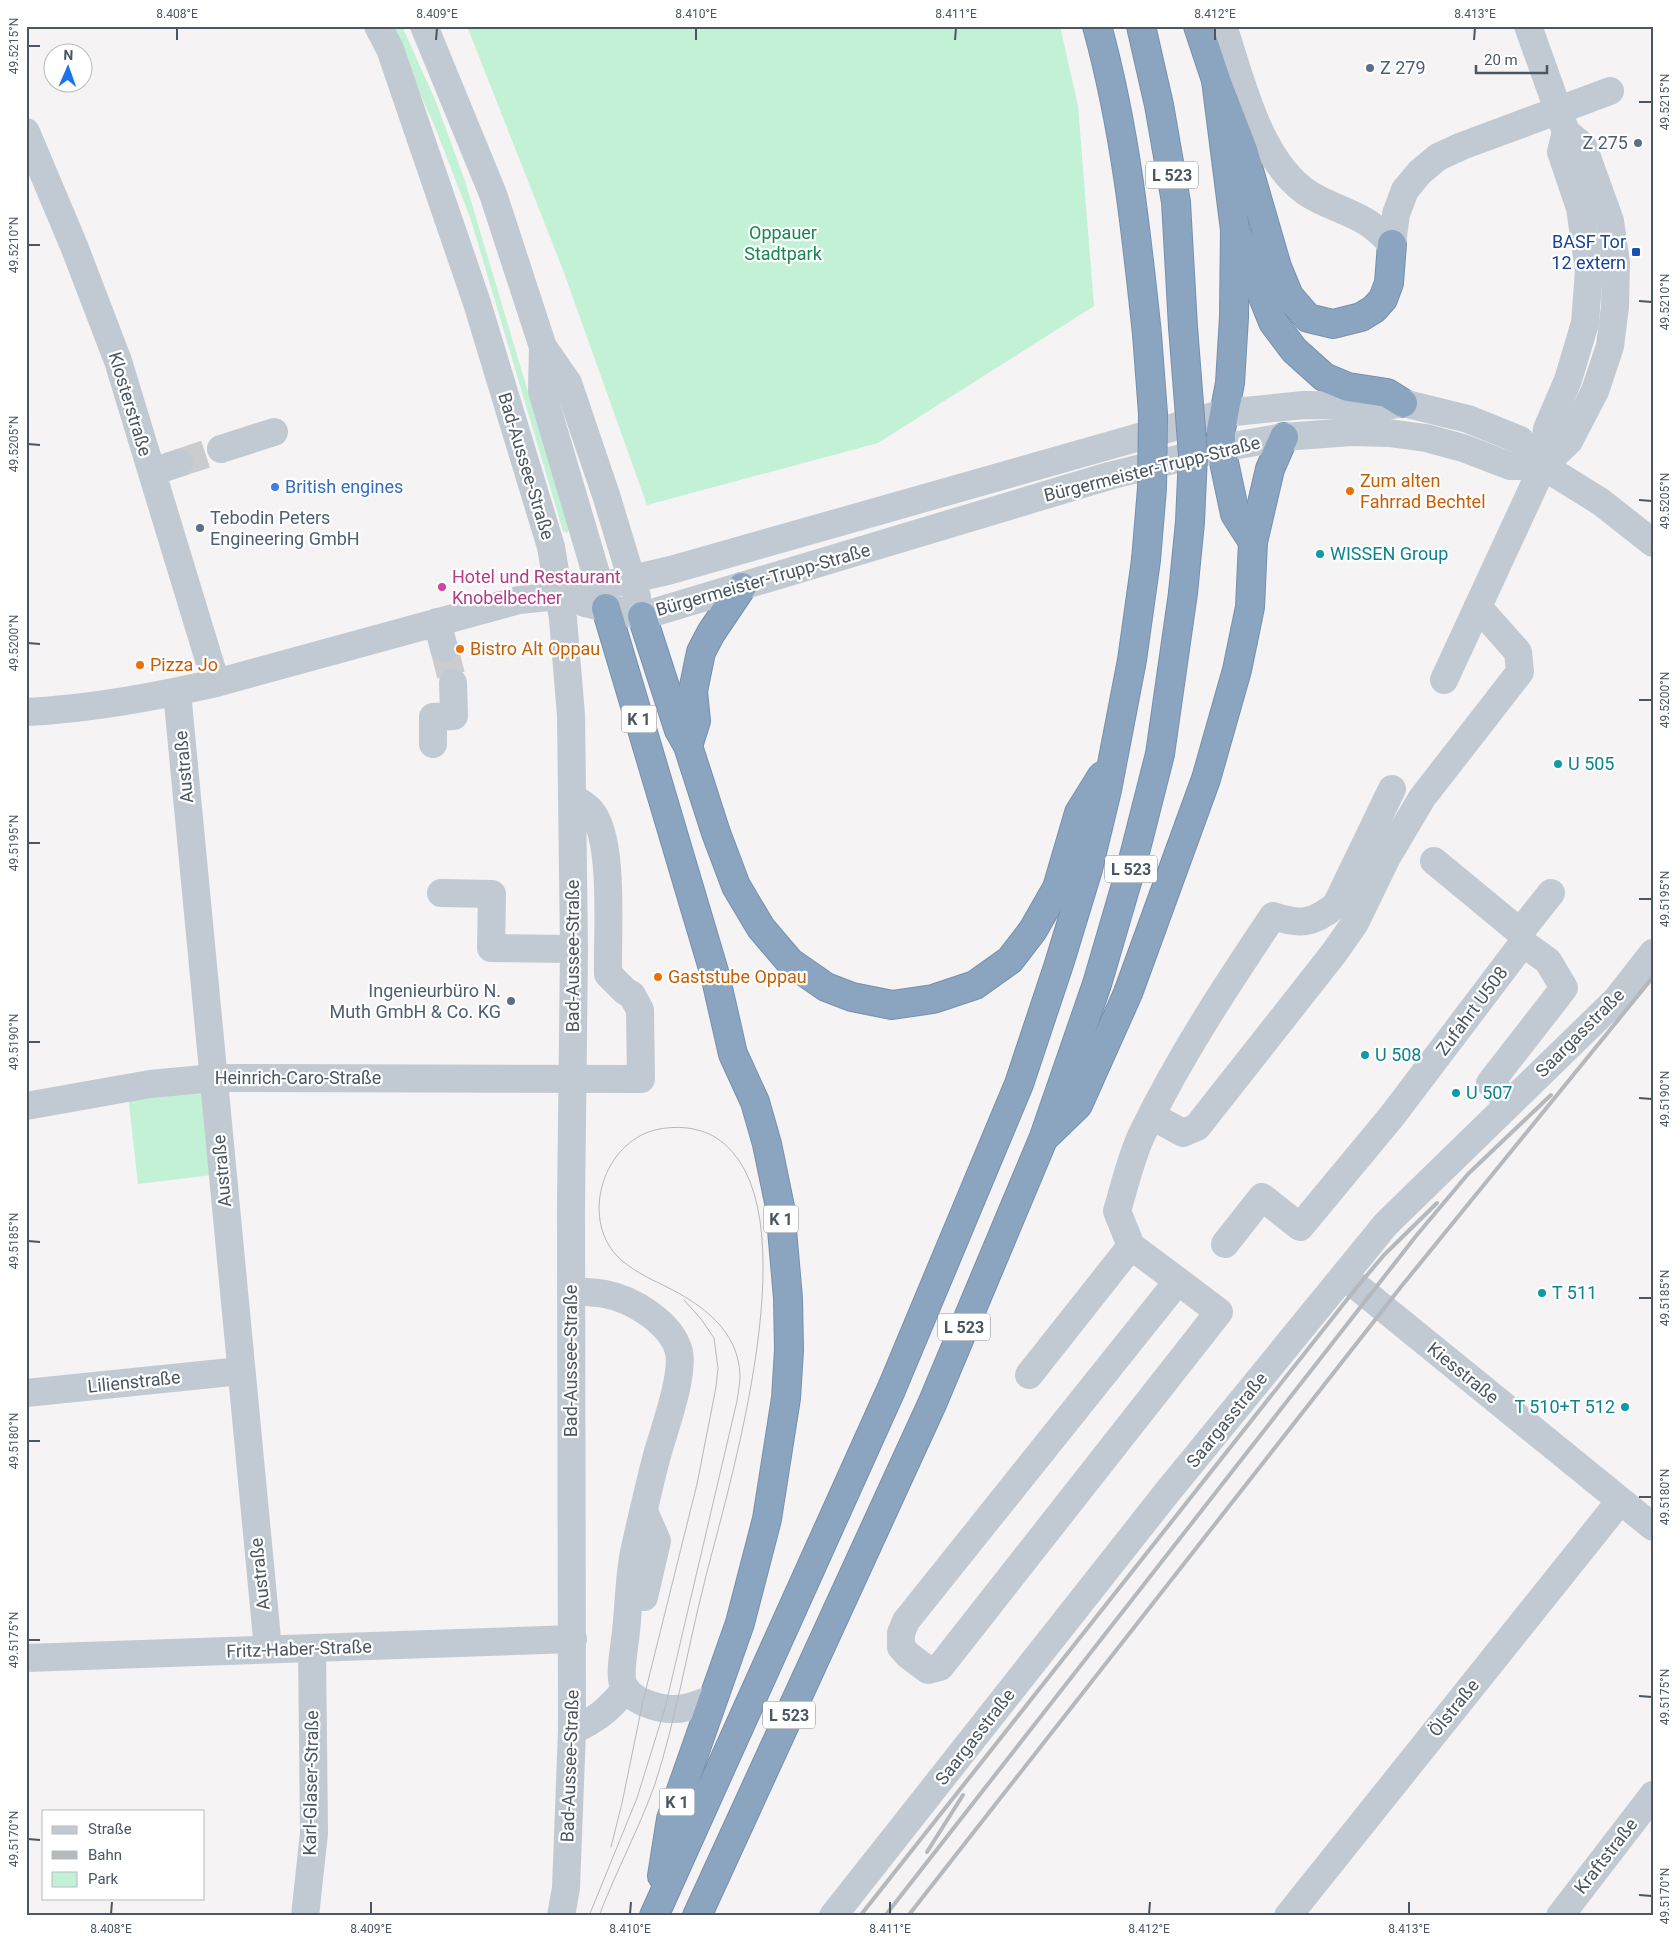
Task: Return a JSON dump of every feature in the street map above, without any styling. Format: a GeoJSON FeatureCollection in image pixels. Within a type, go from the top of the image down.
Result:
{"type":"FeatureCollection","features":[{"type":"Feature","properties":{"kind":"highway","name":"L 523"},"geometry":{"type":"LineString","coordinates":[[656,1912],[891,1390],[1019,1084],[1088,869],[1113,758],[1132,660],[1146,560],[1152,488],[1153,414],[1133,200],[1098,26]]}},
{"type":"Feature","properties":{"kind":"highway","name":"L 523"},"geometry":{"type":"LineString","coordinates":[[697,1916],[932,1404],[1044,1137],[1097,984],[1131,868],[1158,764],[1183,593],[1190,522],[1193,454],[1176,202],[1159,104],[1141,26]]}},
{"type":"Feature","properties":{"kind":"highway"},"geometry":{"type":"LineString","coordinates":[[1198,26],[1216,80],[1243,150],[1277,267],[1289,296],[1308,318],[1333,324],[1361,317],[1374,309],[1383,299],[1389,283],[1392,244]]}},
{"type":"Feature","properties":{"kind":"highway"},"geometry":{"type":"LineString","coordinates":[[1216,80],[1235,230],[1234,317],[1230,383],[1221,430],[1221,448],[1235,514],[1253,542]]}},
{"type":"Feature","properties":{"kind":"highway"},"geometry":{"type":"LineString","coordinates":[[1235,230],[1273,322],[1294,350],[1324,377],[1348,387],[1387,393],[1403,403]]}},
{"type":"Feature","properties":{"kind":"highway"},"geometry":{"type":"LineString","coordinates":[[1044,1137],[1078,1105],[1128,993],[1206,779],[1236,670],[1250,607],[1253,542],[1270,469],[1284,437]]}},
{"type":"Feature","properties":{"kind":"highway"},"geometry":{"type":"LineString","coordinates":[[688,746],[696,721],[693,690],[701,652],[711,633],[742,587]]}},
{"type":"Feature","properties":{"kind":"highway","name":"K 1"},"geometry":{"type":"LineString","coordinates":[[603,598],[715,975],[733,1054],[755,1102],[768,1144],[780,1207],[789,1350],[786,1398],[767,1519],[740,1622],[671,1819],[656,1912]]}},
{"type":"Feature","properties":{"kind":"highway"},"geometry":{"type":"LineString","coordinates":[[642,616],[679,730],[688,746],[716,833],[736,886],[761,928],[790,962],[826,987],[852,998],[892,1005],[933,999],[975,985],[1010,960],[1033,930],[1057,888],[1080,813],[1113,758]]}},
{"type":"Feature","properties":{"kind":"street","name":"Bad-Aussee-Straße"},"geometry":{"type":"LineString","coordinates":[[378,26],[390,49],[477,303],[551,547],[559,596],[571,715],[574,949],[563,1436],[573,1639],[572,1731],[566,1888],[561,1916]]}},
{"type":"Feature","properties":{"kind":"street","name":"K 1"},"geometry":{"type":"LineString","coordinates":[[424,26],[493,194],[543,347],[568,383],[642,616]]}},
{"type":"Feature","properties":{"kind":"street"},"geometry":{"type":"LineString","coordinates":[[1224,26],[1259,131],[1276,162],[1302,189],[1378,229],[1392,244]]}},
{"type":"Feature","properties":{"kind":"street"},"geometry":{"type":"LineString","coordinates":[[1444,680],[1543,466],[1546,429],[1568,380],[1585,323],[1589,270],[1580,208],[1561,152],[1562,122],[1528,26]]}},
{"type":"Feature","properties":{"kind":"street"},"geometry":{"type":"LineString","coordinates":[[1392,244],[1396,214],[1405,190],[1420,172],[1438,157],[1462,146],[1562,122],[1610,91]]}},
{"type":"Feature","properties":{"kind":"street","name":"Klosterstraße"},"geometry":{"type":"LineString","coordinates":[[26,132],[74,246],[118,361],[216,683]]}},
{"type":"Feature","properties":{"kind":"street","name":"K 1"},"geometry":{"type":"LineString","coordinates":[[543,347],[542,391],[603,598]]}},
{"type":"Feature","properties":{"kind":"street","name":"Bürgermeister-Trupp-Straße"},"geometry":{"type":"LineString","coordinates":[[603,598],[632,580],[712,559],[1224,413],[1304,405],[1386,406],[1403,403],[1468,420],[1520,440],[1543,466]]}},
{"type":"Feature","properties":{"kind":"street"},"geometry":{"type":"LineString","coordinates":[[221,449],[274,432]]}},
{"type":"Feature","properties":{"kind":"street","name":"Bürgermeister-Trupp-Straße"},"geometry":{"type":"LineString","coordinates":[[26,712],[69,710],[177,692],[519,600],[559,596],[603,598],[642,616],[1109,476],[1221,448],[1284,437],[1351,432],[1389,433],[1426,438],[1463,448],[1510,466],[1543,466]]}},
{"type":"Feature","properties":{"kind":"street"},"geometry":{"type":"LineString","coordinates":[[152,472],[178,463]]}},
{"type":"Feature","properties":{"kind":"street"},"geometry":{"type":"LineString","coordinates":[[1543,466],[1601,502],[1653,543]]}},
{"type":"Feature","properties":{"kind":"street"},"geometry":{"type":"LineString","coordinates":[[1152,1116],[1183,1133],[1198,1128],[1334,953],[1355,923],[1387,858],[1422,798],[1520,672],[1518,652],[1478,607]]}},
{"type":"Feature","properties":{"kind":"street"},"geometry":{"type":"LineString","coordinates":[[437,622],[444,648]]}},
{"type":"Feature","properties":{"kind":"street"},"geometry":{"type":"LineString","coordinates":[[433,744],[433,716],[454,716],[454,683]]}},
{"type":"Feature","properties":{"kind":"street","name":"Austraße"},"geometry":{"type":"LineString","coordinates":[[177,692],[268,1650]]}},
{"type":"Feature","properties":{"kind":"street"},"geometry":{"type":"LineString","coordinates":[[1178,1282],[906,1621],[901,1632],[901,1647],[908,1655],[928,1670],[940,1667],[1219,1312],[1131,1246],[1117,1211],[1142,1134],[1200,1026],[1273,916],[1290,922],[1308,922],[1324,915],[1336,905],[1392,790]]}},
{"type":"Feature","properties":{"kind":"street","name":"Heinrich-Caro-Straße"},"geometry":{"type":"LineString","coordinates":[[26,1106],[150,1084],[214,1078],[641,1079],[640,1010],[632,995],[625,991],[608,974],[608,882],[604,838],[592,811],[572,797]]}},
{"type":"Feature","properties":{"kind":"street"},"geometry":{"type":"LineString","coordinates":[[1434,861],[1548,961],[1564,988],[1490,1083],[1510,1102]]}},
{"type":"Feature","properties":{"kind":"street"},"geometry":{"type":"LineString","coordinates":[[441,893],[492,894],[491,948],[574,949]]}},
{"type":"Feature","properties":{"kind":"street"},"geometry":{"type":"LineString","coordinates":[[1521,937],[1550,893]]}},
{"type":"Feature","properties":{"kind":"street","name":"Zufahrt U508"},"geometry":{"type":"LineString","coordinates":[[1225,1244],[1262,1197],[1300,1227],[1392,1116],[1521,937]]}},
{"type":"Feature","properties":{"kind":"street","name":"Saargasstraße"},"geometry":{"type":"LineString","coordinates":[[833,1916],[1166,1495],[1386,1224],[1617,999],[1653,953]]}},
{"type":"Feature","properties":{"kind":"street"},"geometry":{"type":"LineString","coordinates":[[1029,1375],[1131,1246]]}},
{"type":"Feature","properties":{"kind":"street","name":"Kiesstraße"},"geometry":{"type":"LineString","coordinates":[[1344,1276],[1620,1501],[1649,1516]]}},
{"type":"Feature","properties":{"kind":"street"},"geometry":{"type":"LineString","coordinates":[[565,1304],[606,1294],[650,1314],[662,1324],[678,1351],[680,1366],[673,1398],[682,1420],[658,1463],[644,1524],[657,1541],[636,1628],[625,1644],[622,1682],[626,1689],[643,1701],[670,1709],[693,1706],[712,1699]]}},
{"type":"Feature","properties":{"kind":"street","name":"Lilienstraße"},"geometry":{"type":"LineString","coordinates":[[26,1393],[241,1371]]}},
{"type":"Feature","properties":{"kind":"street","name":"Ölstraße"},"geometry":{"type":"LineString","coordinates":[[1288,1916],[1620,1501]]}},
{"type":"Feature","properties":{"kind":"street","name":"Fritz-Haber-Straße"},"geometry":{"type":"LineString","coordinates":[[26,1658],[573,1639]]}},
{"type":"Feature","properties":{"kind":"street","name":"Karl-Glaser-Straße"},"geometry":{"type":"LineString","coordinates":[[305,1916],[314,1833],[312,1649]]}},
{"type":"Feature","properties":{"kind":"street"},"geometry":{"type":"LineString","coordinates":[[572,1731],[592,1722],[607,1711],[626,1689]]}},
{"type":"Feature","properties":{"kind":"street","name":"Kraftstraße"},"geometry":{"type":"LineString","coordinates":[[1560,1916],[1653,1795]]}},
{"type":"Feature","properties":{"kind":"green space"},"geometry":{"type":"Polygon","coordinates":[[[390,26],[402,26],[436,102],[465,181],[569,529],[567,533],[563,531],[471,220],[435,127],[390,26]]]}},
{"type":"Feature","properties":{"kind":"green space","name":"Oppauer Stadtpark"},"geometry":{"type":"Polygon","coordinates":[[[467,26],[1060,26],[1078,106],[1094,306],[878,443],[647,505],[563,270],[467,26]]]}},
{"type":"Feature","properties":{"kind":"green space"},"geometry":{"type":"Polygon","coordinates":[[[203,1086],[212,1175],[138,1184],[128,1095],[203,1086]]]}},
{"type":"Feature","properties":{"kind":"tunnel"},"geometry":{"type":"LineString","coordinates":[[179,463],[221,449]]}},
{"type":"Feature","properties":{"kind":"tunnel"},"geometry":{"type":"LineString","coordinates":[[444,648],[453,683]]}},
{"type":"Feature","properties":{"kind":"tram line"},"geometry":{"type":"LineString","coordinates":[[589,1916],[637,1798],[665,1708],[737,1401],[739,1385],[738,1360],[733,1345],[716,1320],[692,1301],[622,1261],[606,1240],[600,1221],[599,1202],[603,1183],[611,1165],[622,1150],[637,1138],[655,1130],[686,1128],[701,1131],[715,1137],[745,1171],[760,1221],[763,1282],[757,1349],[745,1418],[730,1484],[662,1759],[649,1801],[599,1916]]}},
{"type":"Feature","properties":{"kind":"tram line"},"geometry":{"type":"LineString","coordinates":[[611,1847],[643,1701],[697,1484],[716,1387],[718,1368],[714,1338],[701,1319],[684,1300]]}},
{"type":"Feature","properties":{"kind":"railway"},"geometry":{"type":"LineString","coordinates":[[908,1916],[1400,1288],[1653,977]]}},
{"type":"Feature","properties":{"kind":"railway"},"geometry":{"type":"LineString","coordinates":[[885,1916],[1416,1236],[1468,1174],[1551,1095]]}},
{"type":"Feature","properties":{"kind":"railway"},"geometry":{"type":"LineString","coordinates":[[860,1916],[1357,1287],[1384,1255],[1437,1203]]}},
{"type":"Feature","properties":{"kind":"railway"},"geometry":{"type":"LineString","coordinates":[[927,1852],[963,1795]]}},
{"type":"Feature","properties":{"kind":"place","name":"Z 279"},"geometry":{"type":"Point","coordinates":[1370,68]}},
{"type":"Feature","properties":{"kind":"place","name":"Z 275"},"geometry":{"type":"Point","coordinates":[1638,143]}},
{"type":"Feature","properties":{"kind":"place","name":"BASF Tor 12 extern"},"geometry":{"type":"Point","coordinates":[1636,252]}},
{"type":"Feature","properties":{"kind":"place","name":"British engines"},"geometry":{"type":"Point","coordinates":[275,487]}},
{"type":"Feature","properties":{"kind":"place","name":"Zum alten Fahrrad Bechtel"},"geometry":{"type":"Point","coordinates":[1350,491]}},
{"type":"Feature","properties":{"kind":"place","name":"Tebodin Peters Engineering GmbH"},"geometry":{"type":"Point","coordinates":[200,528]}},
{"type":"Feature","properties":{"kind":"place","name":"WISSEN Group"},"geometry":{"type":"Point","coordinates":[1320,554]}},
{"type":"Feature","properties":{"kind":"place","name":"Hotel und Restaurant Knobelbecher"},"geometry":{"type":"Point","coordinates":[442,587]}},
{"type":"Feature","properties":{"kind":"place","name":"Bistro Alt Oppau"},"geometry":{"type":"Point","coordinates":[460,649]}},
{"type":"Feature","properties":{"kind":"place","name":"Pizza Jo"},"geometry":{"type":"Point","coordinates":[140,665]}},
{"type":"Feature","properties":{"kind":"place","name":"U 505"},"geometry":{"type":"Point","coordinates":[1558,764]}},
{"type":"Feature","properties":{"kind":"place","name":"Gaststube Oppau"},"geometry":{"type":"Point","coordinates":[658,977]}},
{"type":"Feature","properties":{"kind":"place","name":"Ingenieurbüro N. Muth GmbH & Co. KG"},"geometry":{"type":"Point","coordinates":[511,1001]}},
{"type":"Feature","properties":{"kind":"place","name":"U 508"},"geometry":{"type":"Point","coordinates":[1365,1055]}},
{"type":"Feature","properties":{"kind":"place","name":"U 507"},"geometry":{"type":"Point","coordinates":[1456,1093]}},
{"type":"Feature","properties":{"kind":"place","name":"T 511"},"geometry":{"type":"Point","coordinates":[1542,1293]}},
{"type":"Feature","properties":{"kind":"place","name":"T 510+T 512"},"geometry":{"type":"Point","coordinates":[1625,1407]}}]}
